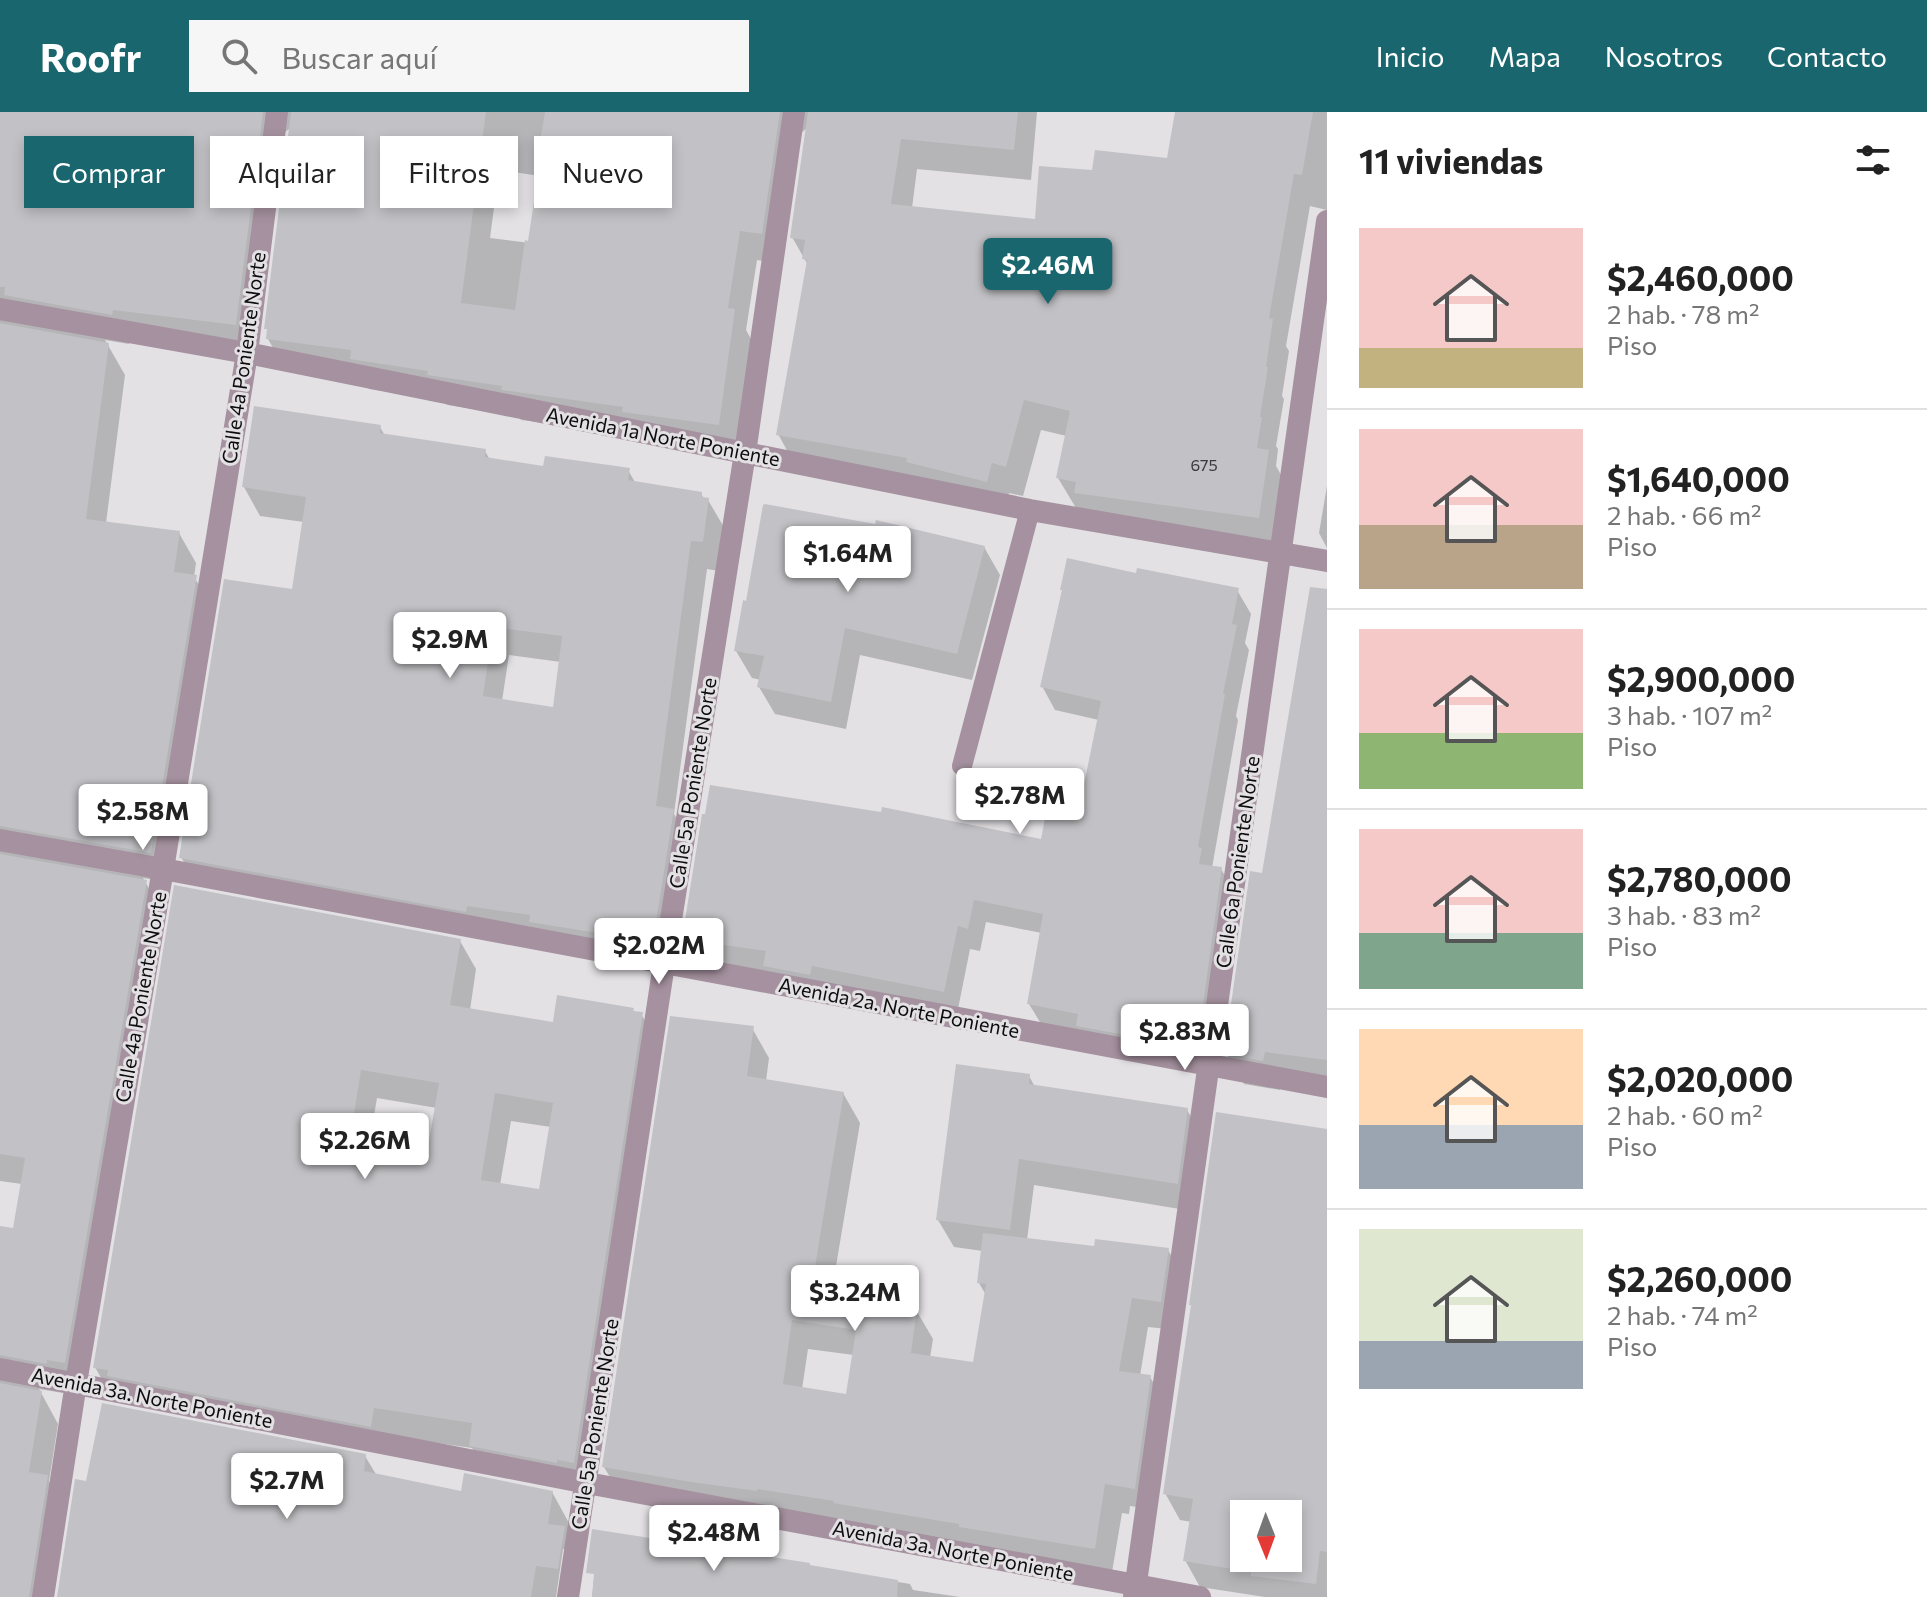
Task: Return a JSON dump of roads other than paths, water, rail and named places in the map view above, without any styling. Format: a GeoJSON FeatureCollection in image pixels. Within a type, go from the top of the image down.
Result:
{"type":"FeatureCollection","features":[{"type":"Feature","properties":{"kind":"street","name":"Calle 4a Poniente Norte"},"geometry":{"type":"LineString","coordinates":[[43,1597],[247,353],[277,112]]}},
{"type":"Feature","properties":{"kind":"street","name":"Calle 5a Poniente Norte"},"geometry":{"type":"LineString","coordinates":[[568,1597],[745,453],[794,112]]}},
{"type":"Feature","properties":{"kind":"street","name":"Calle 6a Poniente Norte"},"geometry":{"type":"LineString","coordinates":[[1134,1591],[1327,221]]}},
{"type":"Feature","properties":{"kind":"street","name":"Avenida 1a Norte Poniente"},"geometry":{"type":"LineString","coordinates":[[0,309],[247,353],[1030,510],[1327,561]]}},
{"type":"Feature","properties":{"kind":"street","name":"Avenida 2a. Norte Poniente"},"geometry":{"type":"LineString","coordinates":[[0,840],[1327,1087]]}},
{"type":"Feature","properties":{"kind":"street","name":"Avenida 3a. Norte Poniente"},"geometry":{"type":"LineString","coordinates":[[0,1369],[1134,1591],[1200,1597]]}},
{"type":"Feature","properties":{"kind":"lane"},"geometry":{"type":"LineString","coordinates":[[962,766],[1030,510]]}}]}
